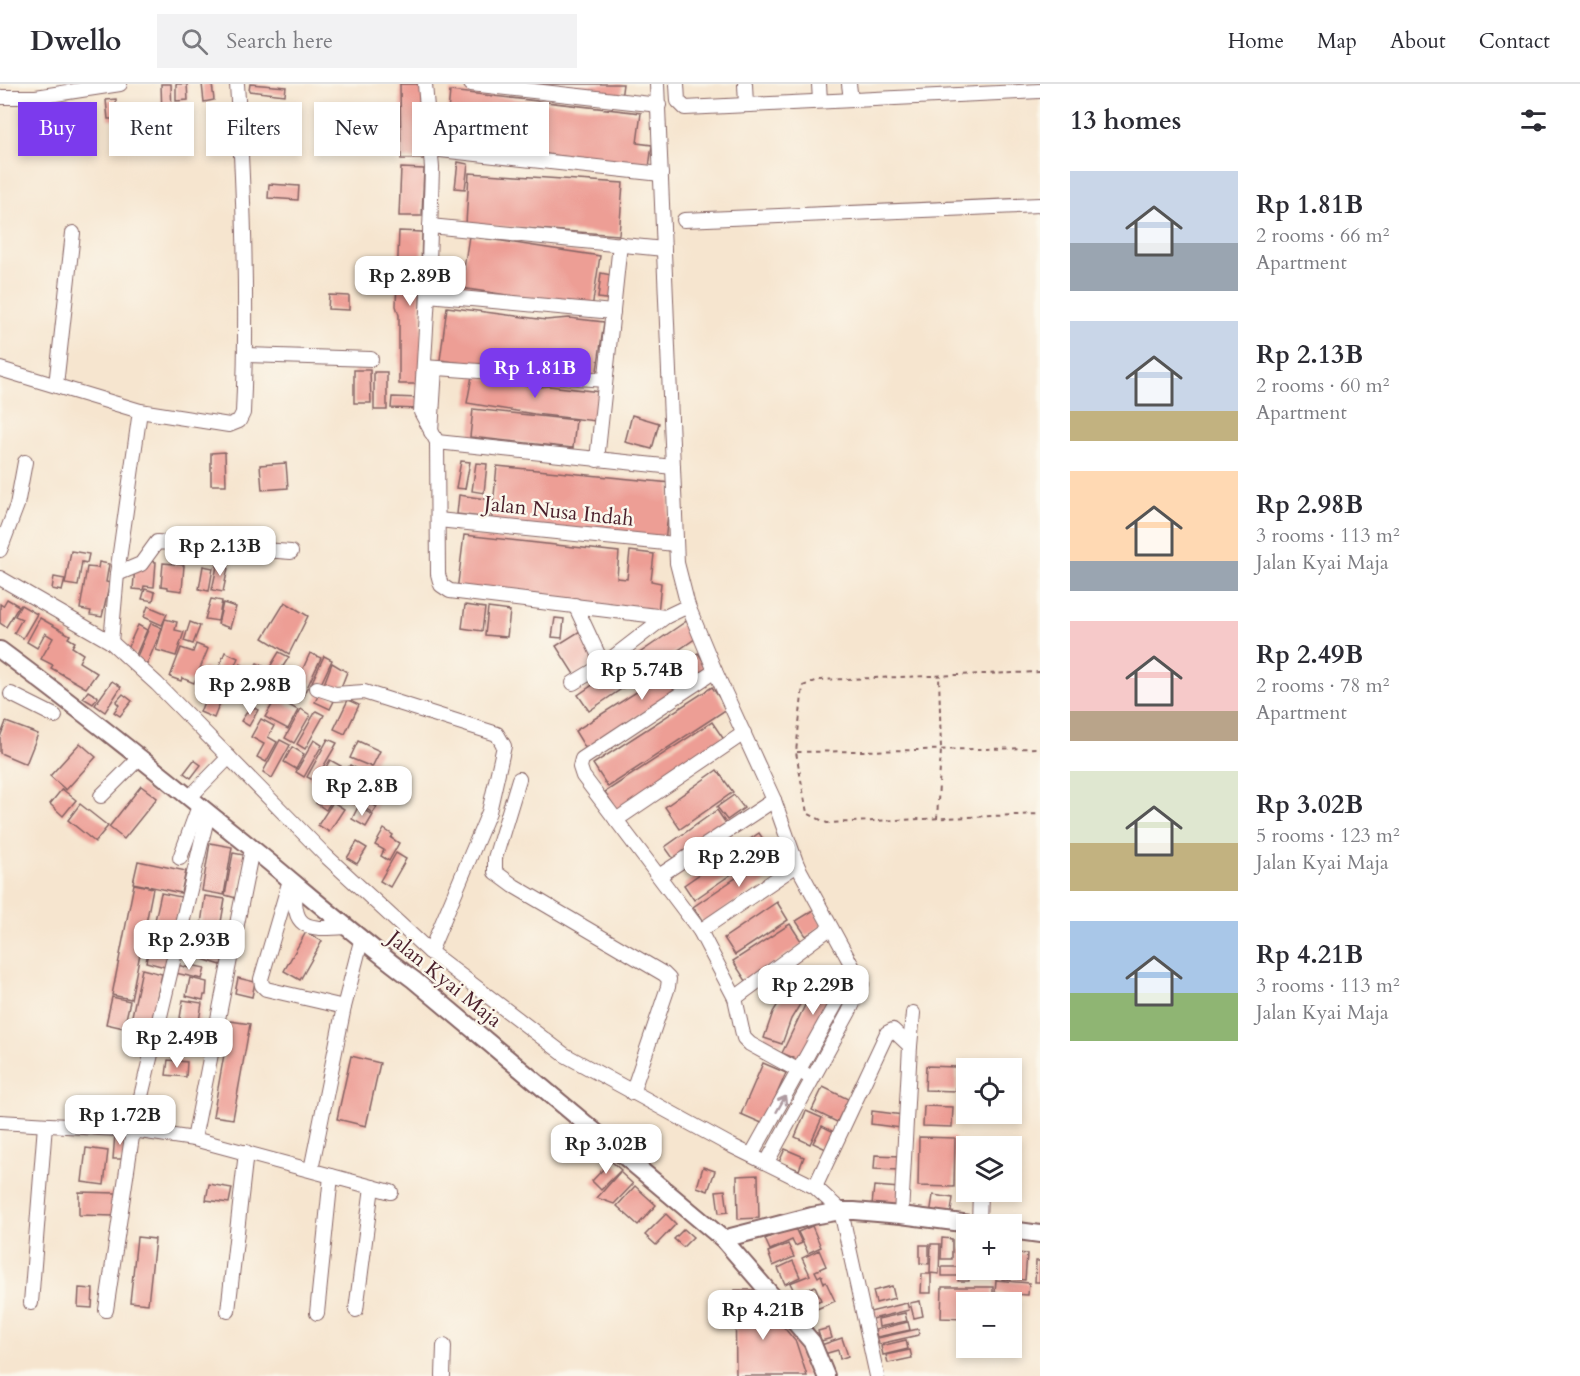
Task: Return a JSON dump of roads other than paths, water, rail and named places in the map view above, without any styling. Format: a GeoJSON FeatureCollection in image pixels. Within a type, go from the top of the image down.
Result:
{"type":"FeatureCollection","features":[{"type":"Feature","properties":{"kind":"main road","name":"Jalan Kyai Maja"},"geometry":{"type":"LineString","coordinates":[[0,650],[56,691],[293,882],[361,940],[414,980],[723,1239],[812,1342],[826,1376]]}},
{"type":"Feature","properties":{"kind":"main road"},"geometry":{"type":"LineString","coordinates":[[723,1239],[812,1216],[854,1210],[956,1222]]}},
{"type":"Feature","properties":{"kind":"main road"},"geometry":{"type":"LineString","coordinates":[[1022,1232],[1040,1234]]}},
{"type":"Feature","properties":{"kind":"street"},"geometry":{"type":"LineString","coordinates":[[0,97],[44,90],[120,84]]}},
{"type":"Feature","properties":{"kind":"street"},"geometry":{"type":"LineString","coordinates":[[0,369],[140,411],[229,425],[236,423],[242,416],[246,355],[242,172],[237,84]]}},
{"type":"Feature","properties":{"kind":"street"},"geometry":{"type":"LineString","coordinates":[[425,84],[427,102]]}},
{"type":"Feature","properties":{"kind":"street"},"geometry":{"type":"LineString","coordinates":[[471,84],[659,105]]}},
{"type":"Feature","properties":{"kind":"street"},"geometry":{"type":"LineString","coordinates":[[657,84],[677,563],[688,606],[774,800],[797,865],[862,984],[766,1162]]}},
{"type":"Feature","properties":{"kind":"street"},"geometry":{"type":"LineString","coordinates":[[677,84],[678,101],[685,108],[851,100],[916,90],[1040,91]]}},
{"type":"Feature","properties":{"kind":"street"},"geometry":{"type":"LineString","coordinates":[[745,84],[746,105]]}},
{"type":"Feature","properties":{"kind":"street"},"geometry":{"type":"LineString","coordinates":[[819,84],[820,101]]}},
{"type":"Feature","properties":{"kind":"street"},"geometry":{"type":"LineString","coordinates":[[849,84],[851,100]]}},
{"type":"Feature","properties":{"kind":"street"},"geometry":{"type":"LineString","coordinates":[[431,156],[429,368],[438,520],[438,574],[441,585],[450,591],[665,617]]}},
{"type":"Feature","properties":{"kind":"street"},"geometry":{"type":"LineString","coordinates":[[496,156],[662,174]]}},
{"type":"Feature","properties":{"kind":"street"},"geometry":{"type":"LineString","coordinates":[[684,220],[1040,205]]}},
{"type":"Feature","properties":{"kind":"street"},"geometry":{"type":"LineString","coordinates":[[430,226],[664,249]]}},
{"type":"Feature","properties":{"kind":"street"},"geometry":{"type":"LineString","coordinates":[[56,385],[73,233]]}},
{"type":"Feature","properties":{"kind":"street"},"geometry":{"type":"LineString","coordinates":[[597,460],[620,244]]}},
{"type":"Feature","properties":{"kind":"street"},"geometry":{"type":"LineString","coordinates":[[428,295],[613,312]]}},
{"type":"Feature","properties":{"kind":"street"},"geometry":{"type":"LineString","coordinates":[[246,355],[371,359]]}},
{"type":"Feature","properties":{"kind":"street"},"geometry":{"type":"LineString","coordinates":[[429,368],[605,380]]}},
{"type":"Feature","properties":{"kind":"street"},"geometry":{"type":"LineString","coordinates":[[111,642],[117,574],[140,411]]}},
{"type":"Feature","properties":{"kind":"street"},"geometry":{"type":"LineString","coordinates":[[434,437],[597,460],[673,467]]}},
{"type":"Feature","properties":{"kind":"street"},"geometry":{"type":"LineString","coordinates":[[0,550],[17,505],[25,462]]}},
{"type":"Feature","properties":{"kind":"street","name":"Jalan Nusa Indah"},"geometry":{"type":"LineString","coordinates":[[438,520],[675,544]]}},
{"type":"Feature","properties":{"kind":"street"},"geometry":{"type":"LineString","coordinates":[[117,574],[141,564],[157,542],[291,552]]}},
{"type":"Feature","properties":{"kind":"street"},"geometry":{"type":"LineString","coordinates":[[0,578],[111,642],[157,684],[220,765],[326,856],[430,952],[566,1055],[730,1145],[815,1187],[836,1212],[877,1376]]}},
{"type":"Feature","properties":{"kind":"street"},"geometry":{"type":"LineString","coordinates":[[575,605],[603,665]]}},
{"type":"Feature","properties":{"kind":"street"},"geometry":{"type":"LineString","coordinates":[[573,682],[603,665],[665,617],[688,606]]}},
{"type":"Feature","properties":{"kind":"street"},"geometry":{"type":"LineString","coordinates":[[715,671],[582,759],[580,767],[583,776],[700,931],[735,998],[744,1038],[750,1044],[812,1078]]}},
{"type":"Feature","properties":{"kind":"street"},"geometry":{"type":"LineString","coordinates":[[317,688],[335,694],[364,692],[497,734],[504,746],[489,812],[430,952]]}},
{"type":"Feature","properties":{"kind":"street"},"geometry":{"type":"LineString","coordinates":[[38,707],[56,691]]}},
{"type":"Feature","properties":{"kind":"street"},"geometry":{"type":"LineString","coordinates":[[11,694],[55,716]]}},
{"type":"Feature","properties":{"kind":"street"},"geometry":{"type":"LineString","coordinates":[[616,820],[744,734]]}},
{"type":"Feature","properties":{"kind":"street"},"geometry":{"type":"LineString","coordinates":[[101,796],[139,758]]}},
{"type":"Feature","properties":{"kind":"street"},"geometry":{"type":"LineString","coordinates":[[180,858],[199,806],[220,765]]}},
{"type":"Feature","properties":{"kind":"street"},"geometry":{"type":"LineString","coordinates":[[519,779],[495,858],[495,872],[514,886],[669,979],[632,1093]]}},
{"type":"Feature","properties":{"kind":"street"},"geometry":{"type":"LineString","coordinates":[[659,876],[774,800]]}},
{"type":"Feature","properties":{"kind":"street"},"geometry":{"type":"LineString","coordinates":[[106,1310],[133,1130],[199,806]]}},
{"type":"Feature","properties":{"kind":"street"},"geometry":{"type":"LineString","coordinates":[[194,1139],[252,849]]}},
{"type":"Feature","properties":{"kind":"street"},"geometry":{"type":"LineString","coordinates":[[700,931],[797,865]]}},
{"type":"Feature","properties":{"kind":"street"},"geometry":{"type":"LineString","coordinates":[[293,882],[294,906],[301,921],[311,927],[321,929],[345,927]]}},
{"type":"Feature","properties":{"kind":"street"},"geometry":{"type":"LineString","coordinates":[[293,882],[261,979],[262,985],[266,989],[344,1007]]}},
{"type":"Feature","properties":{"kind":"street"},"geometry":{"type":"LineString","coordinates":[[735,998],[830,928]]}},
{"type":"Feature","properties":{"kind":"street"},"geometry":{"type":"LineString","coordinates":[[311,1170],[344,1007],[361,940]]}},
{"type":"Feature","properties":{"kind":"street"},"geometry":{"type":"LineString","coordinates":[[752,1154],[854,971]]}},
{"type":"Feature","properties":{"kind":"street"},"geometry":{"type":"LineString","coordinates":[[901,1215],[913,1013]]}},
{"type":"Feature","properties":{"kind":"street"},"geometry":{"type":"LineString","coordinates":[[815,1187],[887,1033],[892,1030],[910,1046]]}},
{"type":"Feature","properties":{"kind":"street"},"geometry":{"type":"LineString","coordinates":[[0,1122],[133,1130],[194,1139],[391,1192]]}},
{"type":"Feature","properties":{"kind":"street"},"geometry":{"type":"LineString","coordinates":[[31,1303],[45,1125]]}},
{"type":"Feature","properties":{"kind":"street"},"geometry":{"type":"LineString","coordinates":[[228,1311],[246,1152]]}},
{"type":"Feature","properties":{"kind":"street"},"geometry":{"type":"LineString","coordinates":[[317,1312],[331,1176]]}},
{"type":"Feature","properties":{"kind":"street"},"geometry":{"type":"LineString","coordinates":[[356,1310],[372,1187]]}},
{"type":"Feature","properties":{"kind":"street"},"geometry":{"type":"LineString","coordinates":[[442,1376],[444,1346]]}}]}
